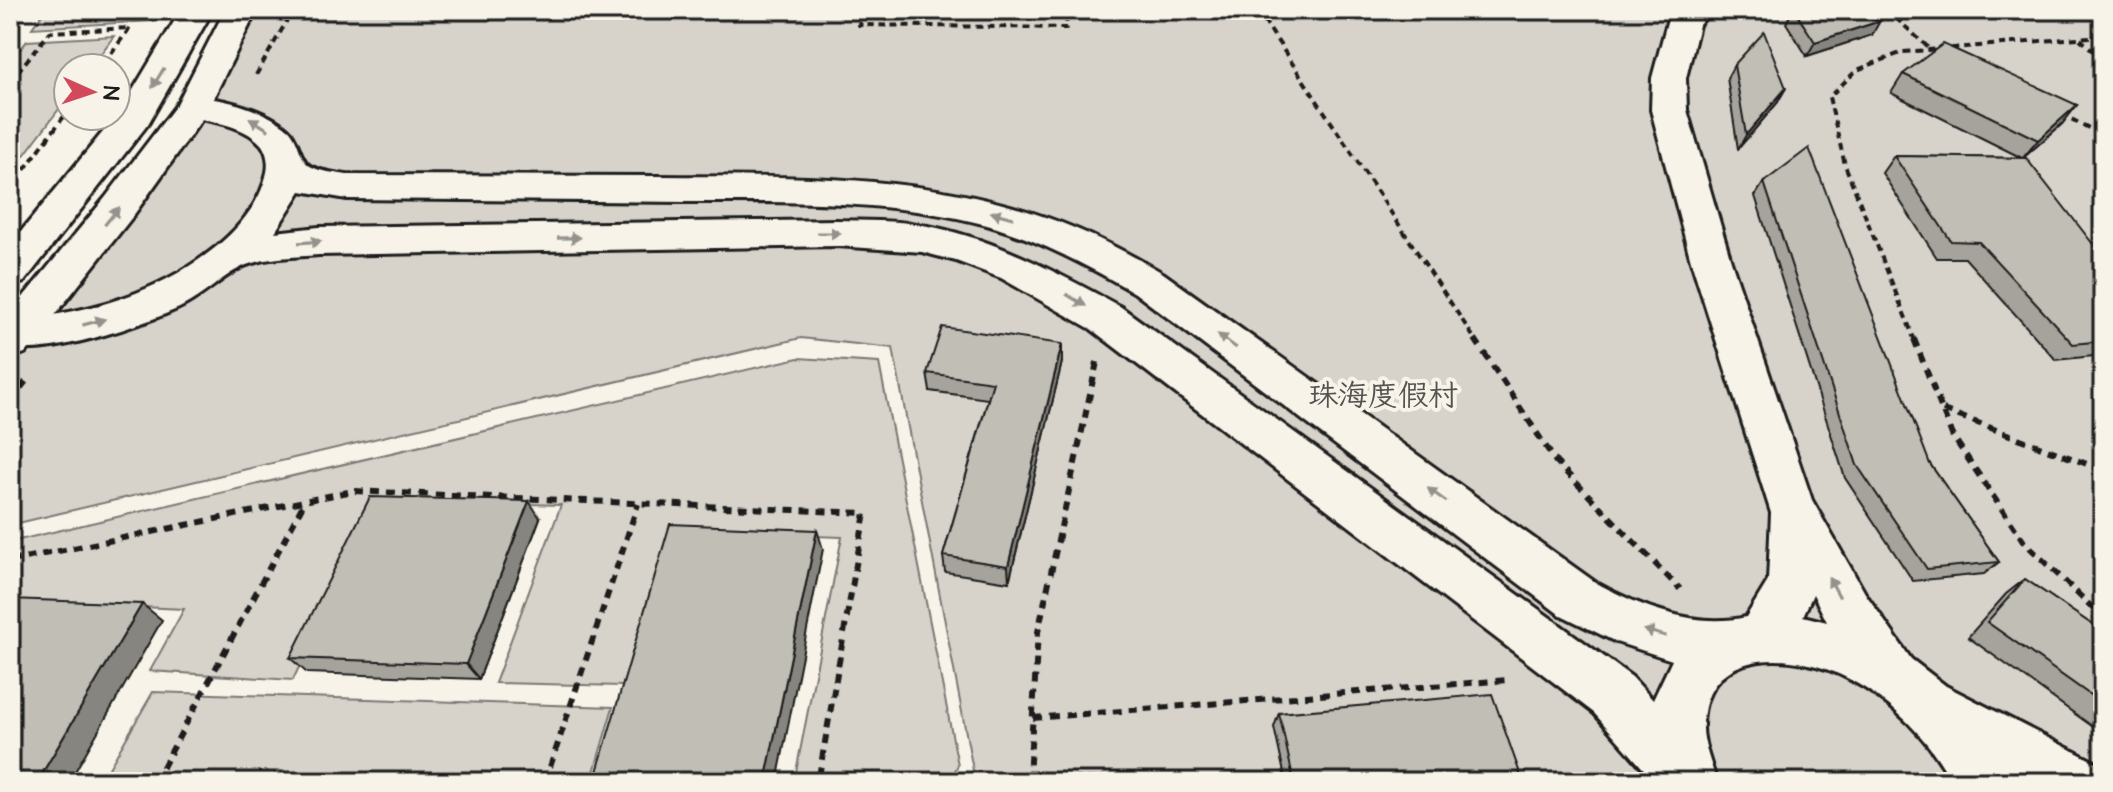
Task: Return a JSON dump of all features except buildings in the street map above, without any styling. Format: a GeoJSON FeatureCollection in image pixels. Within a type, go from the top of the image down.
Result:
{"type":"FeatureCollection","features":[{"type":"Feature","properties":{"kind":"main road"},"geometry":{"type":"LineString","coordinates":[[10,272],[135,116],[197,10]]}},
{"type":"Feature","properties":{"kind":"main road"},"geometry":{"type":"LineString","coordinates":[[13,338],[119,207],[193,107],[241,10]]}},
{"type":"Feature","properties":{"kind":"main road"},"geometry":{"type":"LineString","coordinates":[[1688,780],[1676,740],[1677,707],[1687,679],[1706,657],[1747,639],[1790,596],[1798,558],[1790,504],[1711,261],[1669,110],[1669,78],[1683,22],[1696,10]]}},
{"type":"Feature","properties":{"kind":"main road"},"geometry":{"type":"LineString","coordinates":[[13,338],[54,331],[132,310],[180,289],[233,255],[273,211],[284,190],[288,170],[285,152],[277,137],[244,115],[193,107]]}},
{"type":"Feature","properties":{"kind":"main road"},"geometry":{"type":"LineString","coordinates":[[288,170],[311,181],[360,187],[892,193],[942,201],[1028,222],[1096,253],[1149,283],[1577,598],[1611,617],[1645,631],[1681,640],[1805,639],[1849,653],[2077,782]]}},
{"type":"Feature","properties":{"kind":"main road"},"geometry":{"type":"LineString","coordinates":[[233,255],[319,241],[837,233],[922,238],[1015,268],[1106,318],[1613,695],[1688,780]]}},
{"type":"Feature","properties":{"kind":"main road"},"geometry":{"type":"LineString","coordinates":[[1790,504],[1847,609],[1907,688],[1951,730],[1974,764],[1981,782]]}},
{"type":"Feature","properties":{"kind":"path"},"geometry":{"type":"LineString","coordinates":[[10,22],[20,10]]}},
{"type":"Feature","properties":{"kind":"path"},"geometry":{"type":"LineString","coordinates":[[863,10],[859,25],[1066,28],[1067,10]]}},
{"type":"Feature","properties":{"kind":"path"},"geometry":{"type":"LineString","coordinates":[[1257,10],[1556,462],[1747,639]]}},
{"type":"Feature","properties":{"kind":"path"},"geometry":{"type":"LineString","coordinates":[[1887,10],[1931,50],[1944,56]]}},
{"type":"Feature","properties":{"kind":"path"},"geometry":{"type":"LineString","coordinates":[[10,81],[50,32],[130,28],[112,52]]}},
{"type":"Feature","properties":{"kind":"path"},"geometry":{"type":"LineString","coordinates":[[2103,36],[1903,52],[1857,70],[1829,97],[1845,165],[1952,435],[2024,542],[2103,618]]}},
{"type":"Feature","properties":{"kind":"path"},"geometry":{"type":"LineString","coordinates":[[2078,38],[2103,59]]}},
{"type":"Feature","properties":{"kind":"path"},"geometry":{"type":"LineString","coordinates":[[2050,109],[2103,135]]}},
{"type":"Feature","properties":{"kind":"path"},"geometry":{"type":"LineString","coordinates":[[10,189],[52,132]]}},
{"type":"Feature","properties":{"kind":"path"},"geometry":{"type":"LineString","coordinates":[[1106,318],[1038,632],[1029,777],[1145,782]]}},
{"type":"Feature","properties":{"kind":"path"},"geometry":{"type":"LineString","coordinates":[[1942,409],[2103,470]]}},
{"type":"Feature","properties":{"kind":"path"},"geometry":{"type":"LineString","coordinates":[[10,561],[353,491],[865,513],[818,782]]}},
{"type":"Feature","properties":{"kind":"path"},"geometry":{"type":"LineString","coordinates":[[155,782],[305,501]]}},
{"type":"Feature","properties":{"kind":"path"},"geometry":{"type":"LineString","coordinates":[[545,782],[638,504]]}},
{"type":"Feature","properties":{"kind":"path"},"geometry":{"type":"LineString","coordinates":[[1033,718],[1584,674]]}},
{"type":"Feature","properties":{"kind":"green space"},"geometry":{"type":"Polygon","coordinates":[[[45,10],[163,10],[153,21],[32,28],[45,10]]]}},
{"type":"Feature","properties":{"kind":"green space","name":"珠海度假村"},"geometry":{"type":"Polygon","coordinates":[[[242,10],[2103,10],[2103,782],[967,782],[973,770],[893,348],[801,338],[10,525],[10,342],[120,207],[242,10]]]}},
{"type":"Feature","properties":{"kind":"green space"},"geometry":{"type":"Polygon","coordinates":[[[114,36],[102,52],[52,52],[52,118],[10,174],[10,62],[27,41],[114,36]]]}},
{"type":"Feature","properties":{"kind":"green space"},"geometry":{"type":"Polygon","coordinates":[[[798,358],[879,363],[958,765],[949,782],[794,782],[842,537],[671,531],[623,686],[495,683],[561,505],[377,500],[293,680],[150,671],[184,609],[10,601],[10,542],[798,358]]]}},
{"type":"Feature","properties":{"kind":"green space"},"geometry":{"type":"Polygon","coordinates":[[[153,692],[613,707],[591,782],[101,782],[153,692]]]}}]}
